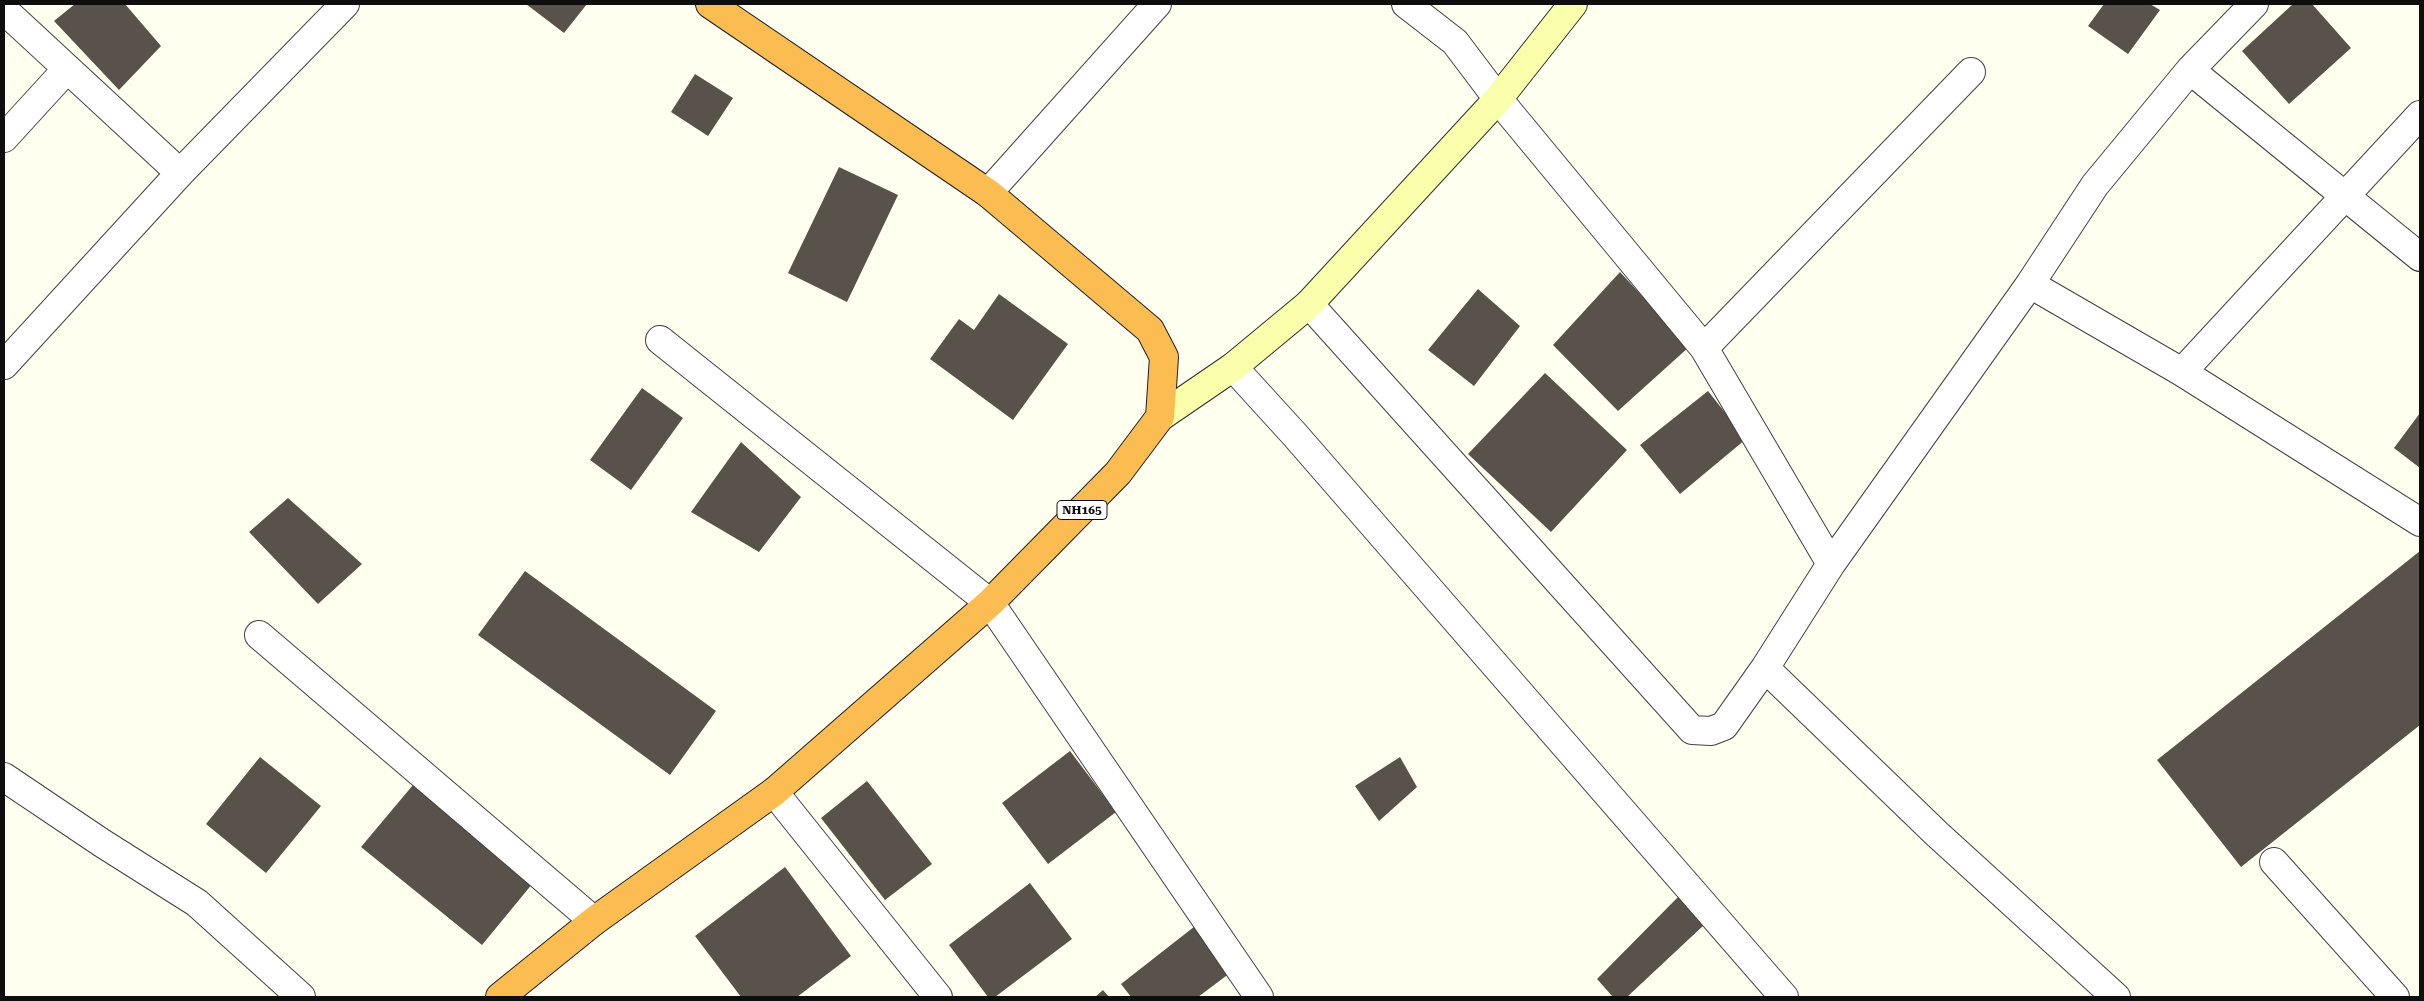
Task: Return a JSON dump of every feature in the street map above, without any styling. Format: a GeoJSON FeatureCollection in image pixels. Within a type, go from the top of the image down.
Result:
{"type":"FeatureCollection","features":[{"type":"Feature","properties":{"kind":"highway"},"geometry":{"type":"LineString","coordinates":[[710,4],[988,193],[1150,330],[1164,356],[1160,417]]}},
{"type":"Feature","properties":{"kind":"highway","name":"NH165"},"geometry":{"type":"LineString","coordinates":[[500,997],[594,921],[774,792],[990,603],[1118,473],[1160,417]]}},
{"type":"Feature","properties":{"kind":"street"},"geometry":{"type":"LineString","coordinates":[[4,364],[180,173],[345,4]]}},
{"type":"Feature","properties":{"kind":"street"},"geometry":{"type":"LineString","coordinates":[[988,193],[1157,4]]}},
{"type":"Feature","properties":{"kind":"street"},"geometry":{"type":"LineString","coordinates":[[1406,4],[1455,42],[1498,98],[1704,348],[1831,564]]}},
{"type":"Feature","properties":{"kind":"street"},"geometry":{"type":"LineString","coordinates":[[1160,417],[1233,367],[1301,312],[1498,98],[1573,4]]}},
{"type":"Feature","properties":{"kind":"street"},"geometry":{"type":"LineString","coordinates":[[1301,312],[1692,730],[1711,731],[1724,726],[1765,668],[1831,564],[2030,284],[2095,185],[2190,70],[2254,4]]}},
{"type":"Feature","properties":{"kind":"street"},"geometry":{"type":"LineString","coordinates":[[4,10],[180,173]]}},
{"type":"Feature","properties":{"kind":"street"},"geometry":{"type":"LineString","coordinates":[[4,138],[67,70]]}},
{"type":"Feature","properties":{"kind":"street"},"geometry":{"type":"LineString","coordinates":[[2190,70],[2420,257]]}},
{"type":"Feature","properties":{"kind":"street"},"geometry":{"type":"LineString","coordinates":[[1704,348],[1971,72]]}},
{"type":"Feature","properties":{"kind":"street"},"geometry":{"type":"LineString","coordinates":[[2182,372],[2420,115]]}},
{"type":"Feature","properties":{"kind":"street"},"geometry":{"type":"LineString","coordinates":[[2030,284],[2182,372],[2420,522]]}},
{"type":"Feature","properties":{"kind":"street"},"geometry":{"type":"LineString","coordinates":[[660,340],[990,603],[1259,997]]}},
{"type":"Feature","properties":{"kind":"street"},"geometry":{"type":"LineString","coordinates":[[1233,367],[1302,442],[1784,997]]}},
{"type":"Feature","properties":{"kind":"street"},"geometry":{"type":"LineString","coordinates":[[259,634],[594,921]]}},
{"type":"Feature","properties":{"kind":"street"},"geometry":{"type":"LineString","coordinates":[[1765,668],[1937,834],[2116,997]]}},
{"type":"Feature","properties":{"kind":"street"},"geometry":{"type":"LineString","coordinates":[[4,777],[102,843],[197,903],[301,997]]}},
{"type":"Feature","properties":{"kind":"street"},"geometry":{"type":"LineString","coordinates":[[774,792],[938,997]]}},
{"type":"Feature","properties":{"kind":"street"},"geometry":{"type":"LineString","coordinates":[[2274,862],[2395,997]]}},
{"type":"Feature","properties":{"kind":"building"},"geometry":{"type":"Polygon","coordinates":[[[75,4],[125,4],[161,46],[119,90],[54,21],[75,4]]]}},
{"type":"Feature","properties":{"kind":"building"},"geometry":{"type":"Polygon","coordinates":[[[526,4],[587,4],[564,33],[526,4]]]}},
{"type":"Feature","properties":{"kind":"building"},"geometry":{"type":"Polygon","coordinates":[[[2104,4],[2150,4],[2160,10],[2128,54],[2088,26],[2104,4]]]}},
{"type":"Feature","properties":{"kind":"building"},"geometry":{"type":"Polygon","coordinates":[[[2293,4],[2312,4],[2351,48],[2289,104],[2242,51],[2293,4]]]}},
{"type":"Feature","properties":{"kind":"building"},"geometry":{"type":"Polygon","coordinates":[[[695,74],[733,98],[708,136],[671,112],[695,74]]]}},
{"type":"Feature","properties":{"kind":"building"},"geometry":{"type":"Polygon","coordinates":[[[839,167],[898,195],[847,302],[788,273],[839,167]]]}},
{"type":"Feature","properties":{"kind":"building"},"geometry":{"type":"Polygon","coordinates":[[[1620,272],[1689,347],[1618,411],[1553,345],[1620,272]]]}},
{"type":"Feature","properties":{"kind":"building"},"geometry":{"type":"Polygon","coordinates":[[[1478,289],[1520,326],[1474,386],[1428,350],[1478,289]]]}},
{"type":"Feature","properties":{"kind":"building"},"geometry":{"type":"Polygon","coordinates":[[[999,294],[1068,344],[1013,420],[930,359],[959,319],[974,330],[999,294]]]}},
{"type":"Feature","properties":{"kind":"building"},"geometry":{"type":"Polygon","coordinates":[[[1545,373],[1627,450],[1551,532],[1468,454],[1545,373]]]}},
{"type":"Feature","properties":{"kind":"building"},"geometry":{"type":"Polygon","coordinates":[[[642,388],[683,418],[631,490],[590,460],[642,388]]]}},
{"type":"Feature","properties":{"kind":"building"},"geometry":{"type":"Polygon","coordinates":[[[1708,391],[1746,439],[1680,494],[1640,445],[1708,391]]]}},
{"type":"Feature","properties":{"kind":"building"},"geometry":{"type":"Polygon","coordinates":[[[2420,413],[2420,468],[2394,448],[2420,413]]]}},
{"type":"Feature","properties":{"kind":"building"},"geometry":{"type":"Polygon","coordinates":[[[741,442],[801,497],[759,552],[691,512],[741,442]]]}},
{"type":"Feature","properties":{"kind":"building"},"geometry":{"type":"Polygon","coordinates":[[[288,498],[362,564],[318,604],[249,532],[288,498]]]}},
{"type":"Feature","properties":{"kind":"building"},"geometry":{"type":"Polygon","coordinates":[[[2420,551],[2420,725],[2241,867],[2157,760],[2420,551]]]}},
{"type":"Feature","properties":{"kind":"building"},"geometry":{"type":"Polygon","coordinates":[[[525,571],[716,711],[670,775],[478,635],[525,571]]]}},
{"type":"Feature","properties":{"kind":"building"},"geometry":{"type":"Polygon","coordinates":[[[1070,751],[1116,812],[1048,864],[1002,803],[1070,751]]]}},
{"type":"Feature","properties":{"kind":"building"},"geometry":{"type":"Polygon","coordinates":[[[260,757],[321,806],[266,873],[206,824],[260,757]]]}},
{"type":"Feature","properties":{"kind":"building"},"geometry":{"type":"Polygon","coordinates":[[[1400,757],[1417,787],[1379,821],[1355,786],[1400,757]]]}},
{"type":"Feature","properties":{"kind":"building"},"geometry":{"type":"Polygon","coordinates":[[[867,781],[932,864],[885,900],[821,818],[867,781]]]}},
{"type":"Feature","properties":{"kind":"building"},"geometry":{"type":"Polygon","coordinates":[[[413,785],[533,883],[482,945],[361,847],[413,785]]]}},
{"type":"Feature","properties":{"kind":"building"},"geometry":{"type":"Polygon","coordinates":[[[785,867],[851,956],[797,997],[741,997],[695,936],[785,867]]]}},
{"type":"Feature","properties":{"kind":"building"},"geometry":{"type":"Polygon","coordinates":[[[1030,883],[1072,939],[995,997],[988,997],[949,945],[1030,883]]]}},
{"type":"Feature","properties":{"kind":"building"},"geometry":{"type":"Polygon","coordinates":[[[1680,895],[1704,925],[1627,997],[1613,997],[1597,979],[1680,895]]]}},
{"type":"Feature","properties":{"kind":"building"},"geometry":{"type":"Polygon","coordinates":[[[1199,923],[1234,970],[1198,997],[1131,997],[1121,984],[1199,923]]]}},
{"type":"Feature","properties":{"kind":"building"},"geometry":{"type":"Polygon","coordinates":[[[1103,990],[1109,997],[1095,997],[1103,990]]]}}]}
